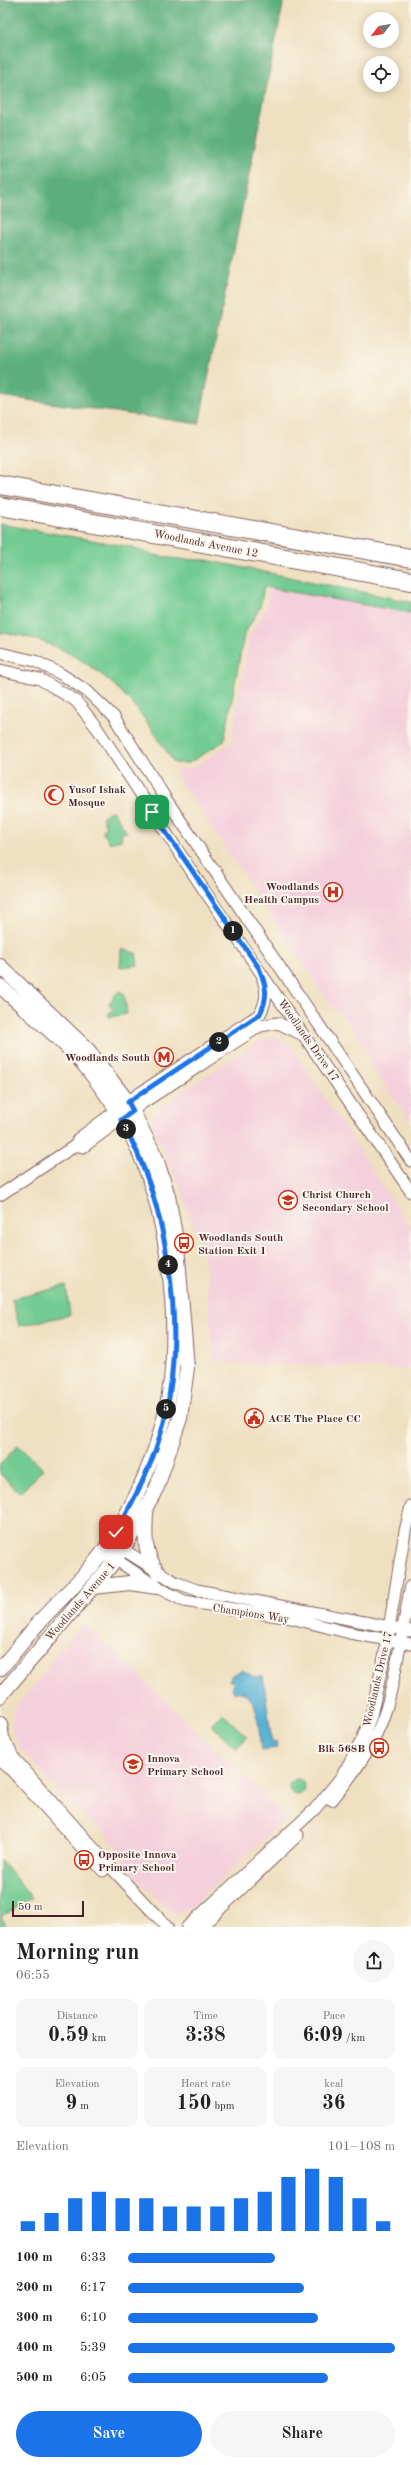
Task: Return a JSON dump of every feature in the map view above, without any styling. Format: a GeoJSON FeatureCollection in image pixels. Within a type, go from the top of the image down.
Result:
{"type":"FeatureCollection","features":[{"type":"Feature","properties":{"kind":"main road","name":"Woodlands Avenue 12"},"geometry":{"type":"LineString","coordinates":[[0,485],[411,558]]}},
{"type":"Feature","properties":{"kind":"main road","name":"Woodlands Avenue 12"},"geometry":{"type":"LineString","coordinates":[[0,506],[411,581]]}},
{"type":"Feature","properties":{"kind":"street","name":"Woodlands Drive 17"},"geometry":{"type":"LineString","coordinates":[[0,653],[35,661],[62,674],[88,692],[114,717],[166,799],[411,1161]]}},
{"type":"Feature","properties":{"kind":"street","name":"Woodlands Drive 17"},"geometry":{"type":"LineString","coordinates":[[0,670],[40,679],[76,701],[97,728],[202,887],[308,1038],[411,1192]]}},
{"type":"Feature","properties":{"kind":"street","name":"Woodlands Avenue 1"},"geometry":{"type":"LineString","coordinates":[[0,966],[88,1050],[131,1106],[156,1158],[168,1196],[177,1246],[187,1368],[180,1418],[157,1487],[146,1509],[119,1555],[3,1692]]}},
{"type":"Feature","properties":{"kind":"street"},"geometry":{"type":"LineString","coordinates":[[0,1195],[76,1145],[78,1139],[118,1115],[260,1014],[266,1003],[267,989],[259,968]]}},
{"type":"Feature","properties":{"kind":"street","name":"Woodlands Avenue 1"},"geometry":{"type":"LineString","coordinates":[[0,986],[65,1044],[90,1073],[137,1147],[151,1186],[166,1249],[172,1316],[171,1376],[165,1418],[155,1449],[138,1491],[97,1561],[0,1669]]}},
{"type":"Feature","properties":{"kind":"street"},"geometry":{"type":"LineString","coordinates":[[131,1106],[260,1026],[278,1023],[295,1029],[308,1038]]}},
{"type":"Feature","properties":{"kind":"street","name":"Woodlands Drive 17"},"geometry":{"type":"LineString","coordinates":[[187,1927],[316,1809],[342,1776],[362,1740],[369,1722],[387,1640],[405,1531],[411,1506]]}},
{"type":"Feature","properties":{"kind":"street"},"geometry":{"type":"LineString","coordinates":[[146,1509],[145,1547],[148,1559],[158,1573]]}},
{"type":"Feature","properties":{"kind":"street","name":"Champions Way"},"geometry":{"type":"LineString","coordinates":[[107,1546],[157,1587],[184,1601],[291,1618],[350,1633],[406,1643]]}},
{"type":"Feature","properties":{"kind":"street","name":"Champions Way"},"geometry":{"type":"LineString","coordinates":[[119,1555],[197,1590],[389,1628],[407,1630]]}},
{"type":"Feature","properties":{"kind":"street"},"geometry":{"type":"LineString","coordinates":[[93,1587],[130,1583],[157,1587]]}},
{"type":"Feature","properties":{"kind":"street","name":"Woodlands Drive 17"},"geometry":{"type":"LineString","coordinates":[[201,1927],[316,1817],[347,1782],[375,1735],[386,1710],[406,1643],[411,1586]]}},
{"type":"Feature","properties":{"kind":"street"},"geometry":{"type":"LineString","coordinates":[[20,1645],[28,1649],[41,1646]]}},
{"type":"Feature","properties":{"kind":"street"},"geometry":{"type":"LineString","coordinates":[[0,1708],[3,1692]]}},
{"type":"Feature","properties":{"kind":"street"},"geometry":{"type":"LineString","coordinates":[[0,1724],[5,1759],[167,1927]]}},
{"type":"Feature","properties":{"kind":"street"},"geometry":{"type":"LineString","coordinates":[[0,1742],[5,1759],[156,1927]]}},
{"type":"Feature","properties":{"kind":"shaded area","name":"Woodlands Health Campus"},"geometry":{"type":"Polygon","coordinates":[[[269,588],[411,613],[411,1123],[370,1064],[365,1048],[347,1021],[331,1005],[178,778],[177,768],[193,768],[231,743],[249,638],[266,607],[269,588]]]}},
{"type":"Feature","properties":{"kind":"shaded area","name":"Christ Church Secondary School"},"geometry":{"type":"Polygon","coordinates":[[[274,1036],[280,1038],[292,1048],[411,1229],[411,1369],[214,1362],[204,1258],[179,1183],[155,1132],[152,1121],[160,1107],[259,1041],[274,1036]]]}},
{"type":"Feature","properties":{"kind":"shaded area","name":"Innova Primary School"},"geometry":{"type":"Polygon","coordinates":[[[84,1623],[287,1818],[186,1911],[173,1911],[164,1906],[128,1868],[115,1844],[96,1824],[69,1803],[49,1782],[20,1747],[13,1734],[12,1725],[15,1708],[42,1676],[55,1656],[84,1623]]]}},
{"type":"Feature","properties":{"kind":"green space"},"geometry":{"type":"Polygon","coordinates":[[[0,0],[284,0],[199,424],[0,396],[0,0]]]}},
{"type":"Feature","properties":{"kind":"green space"},"geometry":{"type":"Polygon","coordinates":[[[0,524],[131,547],[150,554],[168,558],[206,560],[411,602],[411,613],[264,587],[260,607],[244,635],[224,741],[189,763],[174,763],[130,701],[98,672],[61,649],[41,641],[0,633],[0,524]]]}},
{"type":"Feature","properties":{"kind":"green space"},"geometry":{"type":"Polygon","coordinates":[[[113,811],[127,832],[122,833],[121,840],[110,843],[102,831],[106,826],[102,817],[108,812],[113,811]]]}},
{"type":"Feature","properties":{"kind":"green space"},"geometry":{"type":"Polygon","coordinates":[[[123,949],[136,953],[138,965],[120,967],[121,950],[123,949]]]}},
{"type":"Feature","properties":{"kind":"green space"},"geometry":{"type":"Polygon","coordinates":[[[119,991],[124,993],[127,1014],[109,1017],[109,1013],[114,1009],[108,1004],[119,991]]]}},
{"type":"Feature","properties":{"kind":"green space"},"geometry":{"type":"Polygon","coordinates":[[[66,1286],[70,1315],[19,1326],[12,1299],[66,1286]]]}},
{"type":"Feature","properties":{"kind":"green space"},"geometry":{"type":"Polygon","coordinates":[[[18,1445],[43,1469],[20,1493],[0,1474],[0,1464],[18,1445]]]}},
{"type":"Feature","properties":{"kind":"green space"},"geometry":{"type":"Polygon","coordinates":[[[222,1713],[247,1737],[236,1749],[211,1724],[222,1713]]]}},
{"type":"Feature","properties":{"kind":"green space"},"geometry":{"type":"Polygon","coordinates":[[[297,1779],[304,1784],[305,1787],[300,1794],[297,1795],[290,1790],[289,1787],[294,1780],[297,1779]]]}},
{"type":"Feature","properties":{"kind":"green space"},"geometry":{"type":"Polygon","coordinates":[[[0,1859],[32,1898],[1,1917],[7,1927],[0,1927],[0,1859]]]}},
{"type":"Feature","properties":{"kind":"water"},"geometry":{"type":"Polygon","coordinates":[[[242,1670],[254,1677],[263,1676],[272,1742],[276,1742],[277,1748],[261,1750],[254,1704],[249,1697],[243,1693],[234,1692],[232,1689],[234,1682],[229,1680],[232,1675],[242,1670]]]}},
{"type":"Feature","properties":{"kind":"place","name":"Yusof Ishak Mosque"},"geometry":{"type":"Point","coordinates":[54,795]}},
{"type":"Feature","properties":{"kind":"place","name":"Woodlands Health Campus"},"geometry":{"type":"Point","coordinates":[333,892]}},
{"type":"Feature","properties":{"kind":"place","name":"Woodlands South"},"geometry":{"type":"Point","coordinates":[164,1057]}},
{"type":"Feature","properties":{"kind":"place","name":"Christ Church Secondary School"},"geometry":{"type":"Point","coordinates":[288,1200]}},
{"type":"Feature","properties":{"kind":"place","name":"Woodlands South Station Exit 1"},"geometry":{"type":"Point","coordinates":[184,1243]}},
{"type":"Feature","properties":{"kind":"place","name":"ACE The Place CC"},"geometry":{"type":"Point","coordinates":[254,1418]}},
{"type":"Feature","properties":{"kind":"place","name":"Blk 568B"},"geometry":{"type":"Point","coordinates":[379,1748]}},
{"type":"Feature","properties":{"kind":"place","name":"Innova Primary School"},"geometry":{"type":"Point","coordinates":[133,1764]}},
{"type":"Feature","properties":{"kind":"place","name":"Opposite Innova Primary School"},"geometry":{"type":"Point","coordinates":[84,1860]}},
{"type":"Feature","properties":{"kind":"route"},"geometry":{"type":"LineString","coordinates":[[116,1532],[138,1491],[155,1449],[165,1418],[171,1376],[172,1316],[166,1249],[156,1201],[137,1147],[121,1120],[133,1111],[128,1102],[260,1014],[266,1003],[267,989],[259,968],[152,812]]}}]}
